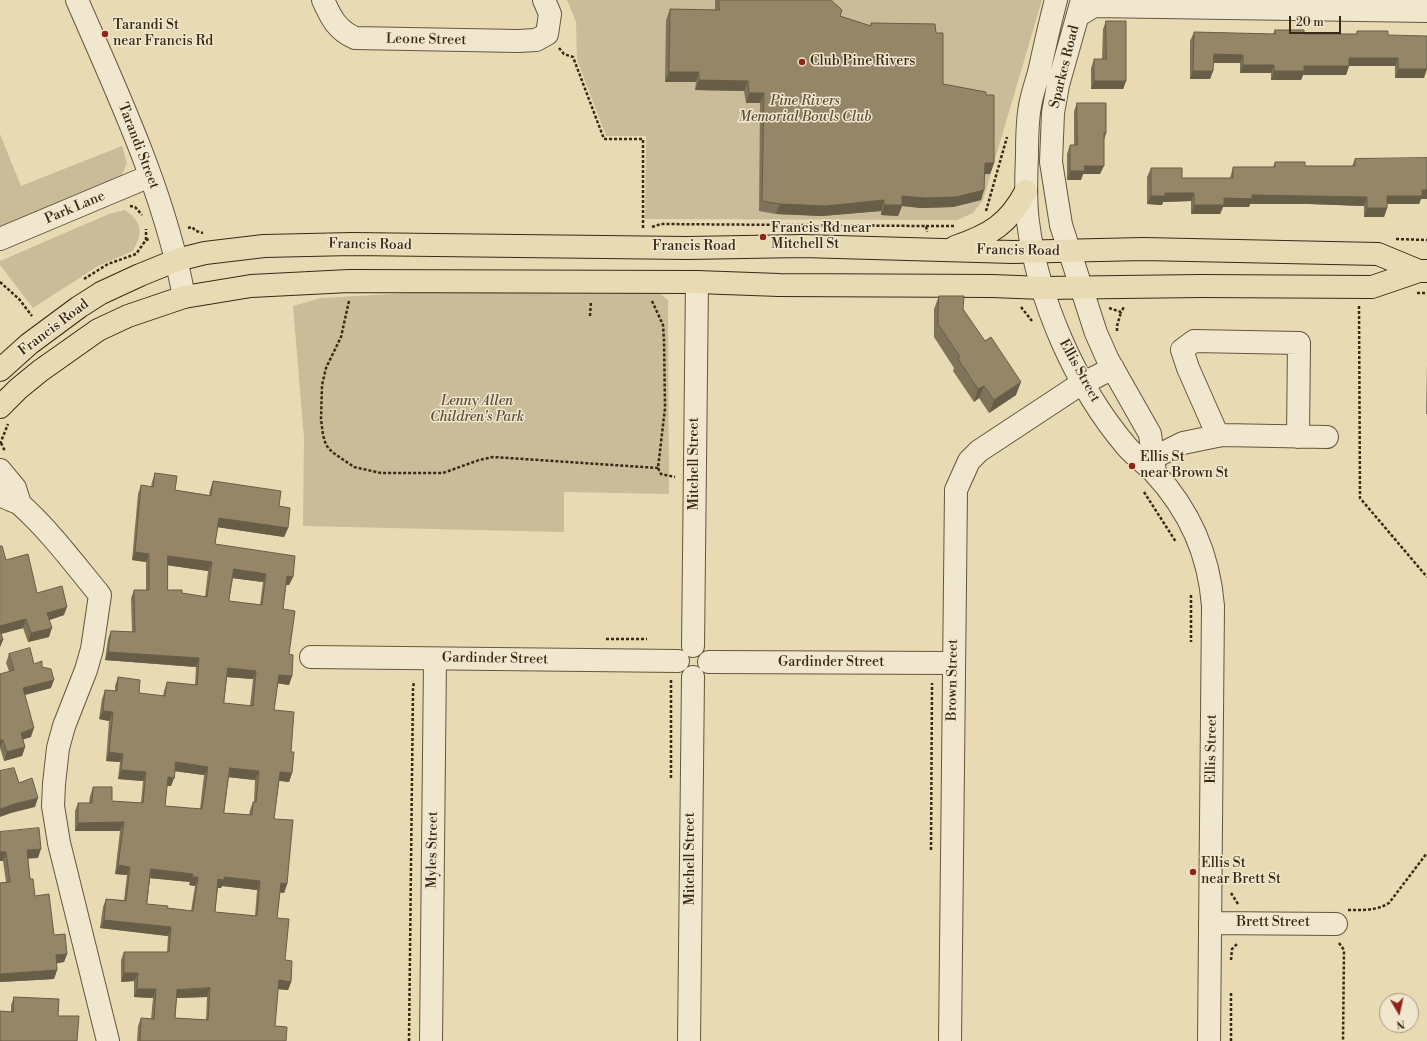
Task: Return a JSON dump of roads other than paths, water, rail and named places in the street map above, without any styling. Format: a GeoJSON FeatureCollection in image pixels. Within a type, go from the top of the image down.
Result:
{"type":"FeatureCollection","features":[{"type":"Feature","properties":{"kind":"main road"},"geometry":{"type":"LineString","coordinates":[[945,250],[980,238],[1000,226],[1011,215],[1026,191]]}},
{"type":"Feature","properties":{"kind":"main road","name":"Francis Road"},"geometry":{"type":"LineString","coordinates":[[0,370],[29,344],[79,307],[101,293],[134,278],[177,260],[205,253],[292,244],[687,248],[802,246],[1033,252],[1143,249],[1378,254],[1423,271]]}},
{"type":"Feature","properties":{"kind":"main road","name":"Francis Road"},"geometry":{"type":"LineString","coordinates":[[5,413],[40,371],[98,330],[128,316],[184,297],[251,286],[325,282],[697,282],[779,285],[992,286],[1043,288],[1372,287],[1423,271]]}},
{"type":"Feature","properties":{"kind":"street","name":"Tarandi Street"},"geometry":{"type":"LineString","coordinates":[[77,0],[132,128],[150,176],[177,260],[184,297]]}},
{"type":"Feature","properties":{"kind":"street","name":"Leone Street"},"geometry":{"type":"LineString","coordinates":[[323,0],[336,26],[344,34],[355,38],[518,41],[536,40],[547,34],[550,14],[544,0]]}},
{"type":"Feature","properties":{"kind":"street","name":"Sparkes Road"},"geometry":{"type":"LineString","coordinates":[[1033,252],[1028,222],[1026,191],[1030,107],[1056,0]]}},
{"type":"Feature","properties":{"kind":"street"},"geometry":{"type":"LineString","coordinates":[[1081,7],[1313,5],[1427,11]]}},
{"type":"Feature","properties":{"kind":"street","name":"Sparkes Road"},"geometry":{"type":"LineString","coordinates":[[1071,252],[1061,225],[1051,162],[1053,113],[1058,85],[1081,7]]}},
{"type":"Feature","properties":{"kind":"street","name":"Park Lane"},"geometry":{"type":"LineString","coordinates":[[0,239],[150,176]]}},
{"type":"Feature","properties":{"kind":"street","name":"Ellis Street"},"geometry":{"type":"LineString","coordinates":[[1033,252],[1051,315],[1064,346],[1084,383],[1099,408],[1128,448],[1177,502],[1194,529],[1204,554],[1211,580],[1213,614],[1209,1041]]}},
{"type":"Feature","properties":{"kind":"street"},"geometry":{"type":"LineString","coordinates":[[1071,252],[1096,333],[1113,368],[1150,434],[1149,472]]}},
{"type":"Feature","properties":{"kind":"street","name":"Mitchell Street"},"geometry":{"type":"LineString","coordinates":[[693,646],[697,282]]}},
{"type":"Feature","properties":{"kind":"street"},"geometry":{"type":"LineString","coordinates":[[1218,436],[1188,368],[1182,350],[1194,341],[1299,343],[1298,437]]}},
{"type":"Feature","properties":{"kind":"street","name":"Brown Street"},"geometry":{"type":"LineString","coordinates":[[950,1041],[956,490],[962,473],[969,461],[993,440],[1084,383],[1113,368]]}},
{"type":"Feature","properties":{"kind":"street"},"geometry":{"type":"LineString","coordinates":[[1149,472],[1182,443],[1218,436],[1327,436]]}},
{"type":"Feature","properties":{"kind":"street"},"geometry":{"type":"LineString","coordinates":[[0,470],[15,488],[20,504],[100,595],[92,649],[86,670],[64,726],[58,748],[53,806],[59,843],[108,1041]]}},
{"type":"Feature","properties":{"kind":"street"},"geometry":{"type":"LineString","coordinates":[[0,494],[3,497],[20,504]]}},
{"type":"Feature","properties":{"kind":"street"},"geometry":{"type":"LineString","coordinates":[[693,646],[702,649],[708,657],[705,671],[702,674],[685,669],[678,657],[684,649],[693,646]]}},
{"type":"Feature","properties":{"kind":"street","name":"Gardinder Street"},"geometry":{"type":"LineString","coordinates":[[311,657],[429,659],[685,669]]}},
{"type":"Feature","properties":{"kind":"street","name":"Myles Street"},"geometry":{"type":"LineString","coordinates":[[429,659],[431,1041]]}},
{"type":"Feature","properties":{"kind":"street","name":"Gardinder Street"},"geometry":{"type":"LineString","coordinates":[[708,662],[953,663]]}},
{"type":"Feature","properties":{"kind":"street","name":"Mitchell Street"},"geometry":{"type":"LineString","coordinates":[[685,669],[689,1041]]}},
{"type":"Feature","properties":{"kind":"street","name":"Brett Street"},"geometry":{"type":"LineString","coordinates":[[1210,923],[1336,924]]}},
{"type":"Feature","properties":{"kind":"place","name":"Tarandi St near Francis Rd"},"geometry":{"type":"Point","coordinates":[105,34]}},
{"type":"Feature","properties":{"kind":"place","name":"Club Pine Rivers"},"geometry":{"type":"Point","coordinates":[802,62]}},
{"type":"Feature","properties":{"kind":"place","name":"Francis Rd near Mitchell St"},"geometry":{"type":"Point","coordinates":[763,237]}},
{"type":"Feature","properties":{"kind":"place","name":"Ellis St near Brown St"},"geometry":{"type":"Point","coordinates":[1132,466]}},
{"type":"Feature","properties":{"kind":"place","name":"Ellis St near Brett St"},"geometry":{"type":"Point","coordinates":[1193,872]}},
{"type":"Feature","properties":{"kind":"park label","name":"Pine Rivers Memorial Bowls Club"},"geometry":{"type":"Point","coordinates":[805,110]}},
{"type":"Feature","properties":{"kind":"park label","name":"Lenny Allen Children's Park"},"geometry":{"type":"Point","coordinates":[477,410]}}]}
